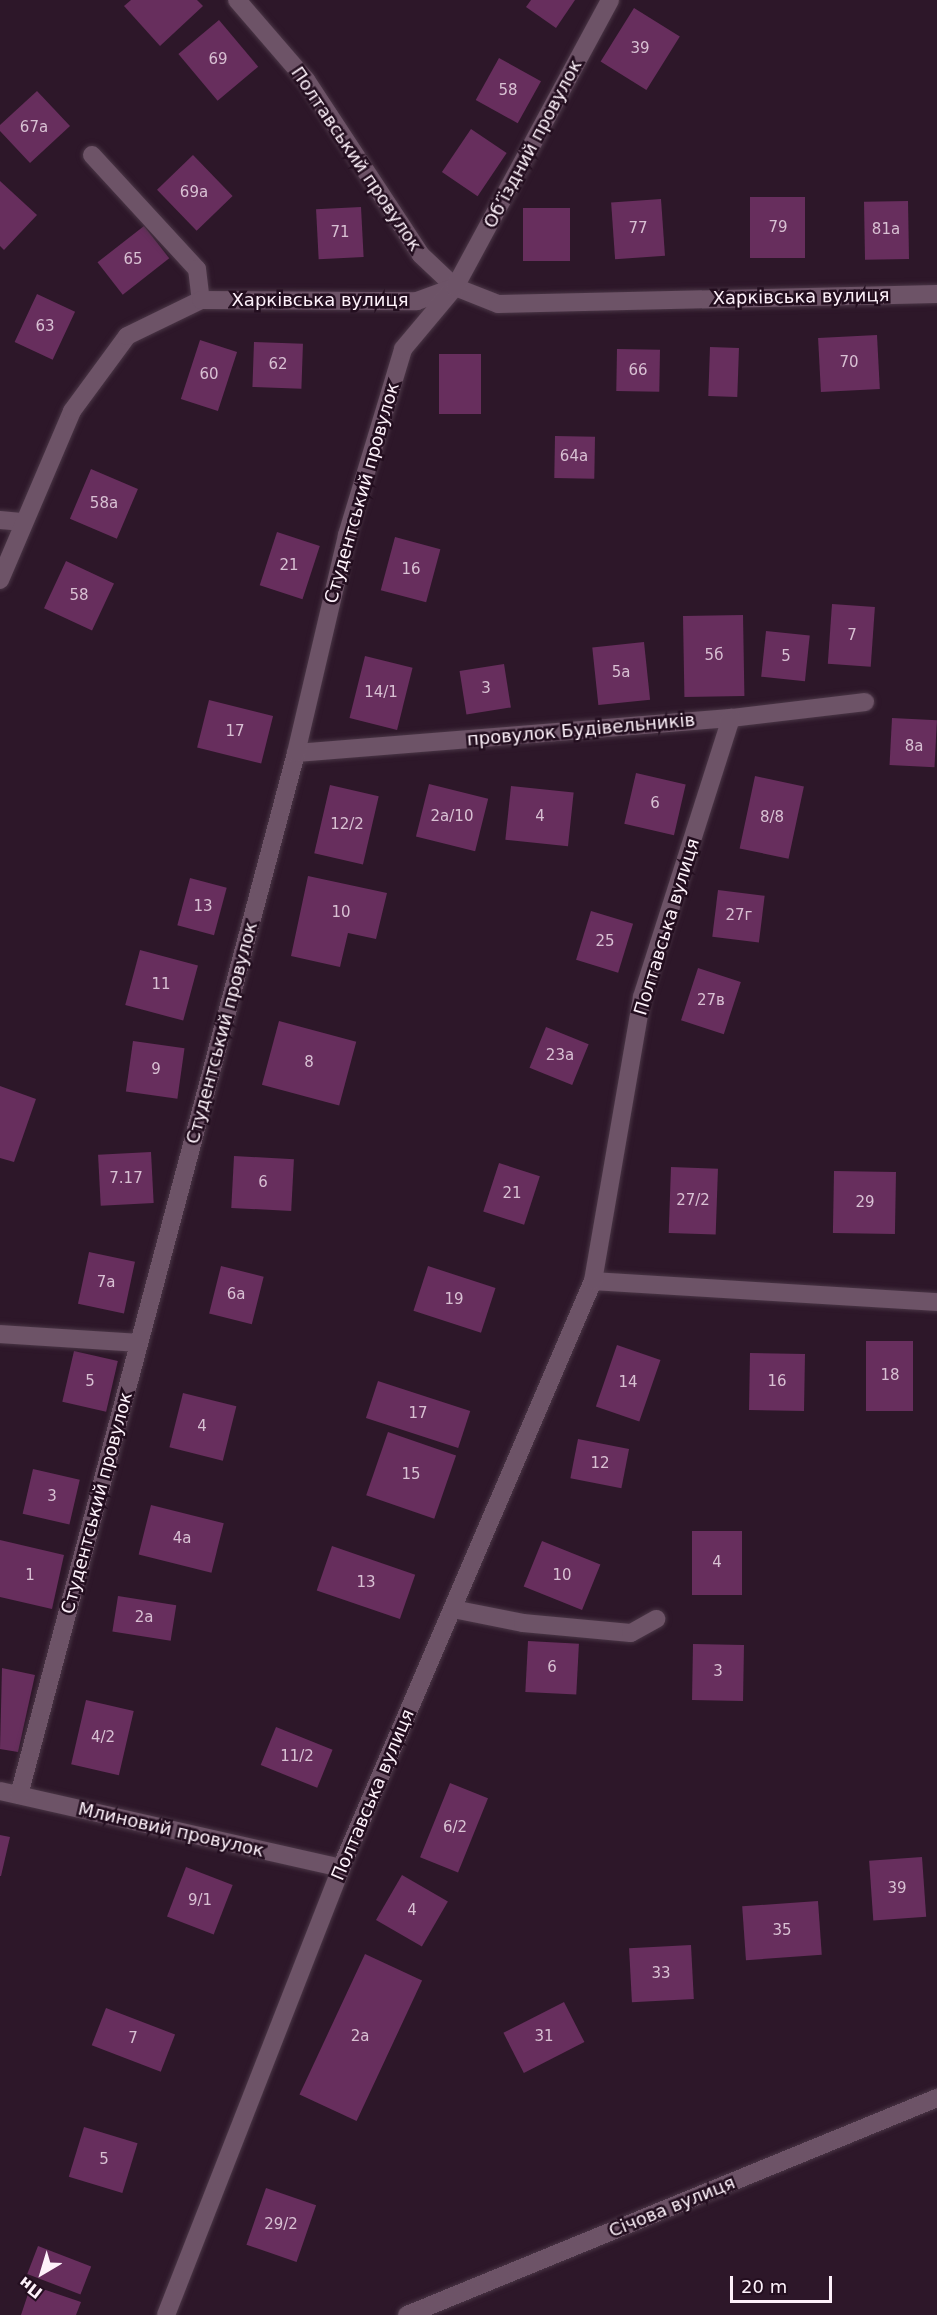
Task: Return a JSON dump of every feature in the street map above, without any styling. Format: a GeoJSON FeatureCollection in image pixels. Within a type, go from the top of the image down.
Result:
{"type":"FeatureCollection","features":[{"type":"Feature","properties":{"kind":"street","name":"Полтавський провулок"},"geometry":{"type":"LineString","coordinates":[[237,0],[306,80],[421,255],[455,288]]}},
{"type":"Feature","properties":{"kind":"street","name":"Обʼїздний провулок"},"geometry":{"type":"LineString","coordinates":[[455,288],[610,0]]}},
{"type":"Feature","properties":{"kind":"street"},"geometry":{"type":"LineString","coordinates":[[92,155],[197,269],[201,300]]}},
{"type":"Feature","properties":{"kind":"street","name":"Харківська вулиця"},"geometry":{"type":"LineString","coordinates":[[0,580],[72,411],[127,336],[201,300],[417,301],[455,288],[498,304],[937,294]]}},
{"type":"Feature","properties":{"kind":"street","name":"Студентський провулок"},"geometry":{"type":"LineString","coordinates":[[19,1795],[296,753],[346,535],[403,349],[455,288]]}},
{"type":"Feature","properties":{"kind":"street"},"geometry":{"type":"LineString","coordinates":[[0,520],[24,522]]}},
{"type":"Feature","properties":{"kind":"street","name":"провулок Будівельників"},"geometry":{"type":"LineString","coordinates":[[296,753],[731,718],[865,702]]}},
{"type":"Feature","properties":{"kind":"street","name":"Полтавська вулиця"},"geometry":{"type":"LineString","coordinates":[[166,2315],[341,1868],[593,1281],[642,997],[731,718]]}},
{"type":"Feature","properties":{"kind":"street"},"geometry":{"type":"LineString","coordinates":[[593,1281],[937,1302]]}},
{"type":"Feature","properties":{"kind":"street"},"geometry":{"type":"LineString","coordinates":[[0,1334],[139,1343]]}},
{"type":"Feature","properties":{"kind":"street"},"geometry":{"type":"LineString","coordinates":[[453,1610],[523,1623],[632,1633],[656,1619]]}},
{"type":"Feature","properties":{"kind":"street","name":"Млиновий провулок"},"geometry":{"type":"LineString","coordinates":[[0,1791],[341,1868]]}},
{"type":"Feature","properties":{"kind":"street","name":"Січова вулиця"},"geometry":{"type":"LineString","coordinates":[[407,2315],[937,2098]]}},
{"type":"Feature","properties":{"kind":"building"},"geometry":{"type":"Polygon","coordinates":[[[131,0],[197,0],[203,6],[160,46],[124,6],[131,0]]]}},
{"type":"Feature","properties":{"kind":"building"},"geometry":{"type":"Polygon","coordinates":[[[531,0],[575,0],[556,28],[526,7],[531,0]]]}},
{"type":"Feature","properties":{"kind":"building"},"geometry":{"type":"Polygon","coordinates":[[[634,8],[680,37],[646,90],[601,61],[634,8]]]}},
{"type":"Feature","properties":{"kind":"building"},"geometry":{"type":"Polygon","coordinates":[[[219,20],[258,67],[218,101],[178,54],[219,20]]]}},
{"type":"Feature","properties":{"kind":"building"},"geometry":{"type":"Polygon","coordinates":[[[499,58],[541,81],[518,123],[476,100],[499,58]]]}},
{"type":"Feature","properties":{"kind":"building"},"geometry":{"type":"Polygon","coordinates":[[[37,91],[70,126],[30,163],[0,131],[0,125],[37,91]]]}},
{"type":"Feature","properties":{"kind":"building"},"geometry":{"type":"Polygon","coordinates":[[[471,129],[507,153],[478,196],[442,172],[471,129]]]}},
{"type":"Feature","properties":{"kind":"building"},"geometry":{"type":"Polygon","coordinates":[[[193,155],[233,196],[197,231],[157,190],[193,155]]]}},
{"type":"Feature","properties":{"kind":"building"},"geometry":{"type":"Polygon","coordinates":[[[0,181],[37,215],[4,250],[0,246],[0,181]]]}},
{"type":"Feature","properties":{"kind":"building"},"geometry":{"type":"Polygon","coordinates":[[[750,197],[805,197],[805,258],[750,258],[750,197]]]}},
{"type":"Feature","properties":{"kind":"building"},"geometry":{"type":"Polygon","coordinates":[[[661,199],[665,256],[615,259],[611,202],[661,199]]]}},
{"type":"Feature","properties":{"kind":"building"},"geometry":{"type":"Polygon","coordinates":[[[908,201],[909,259],[865,260],[864,202],[908,201]]]}},
{"type":"Feature","properties":{"kind":"building"},"geometry":{"type":"Polygon","coordinates":[[[361,207],[364,257],[319,259],[316,209],[361,207]]]}},
{"type":"Feature","properties":{"kind":"building"},"geometry":{"type":"Polygon","coordinates":[[[523,208],[570,208],[570,261],[523,261],[523,208]]]}},
{"type":"Feature","properties":{"kind":"building"},"geometry":{"type":"Polygon","coordinates":[[[144,226],[169,258],[123,295],[98,262],[144,226]]]}},
{"type":"Feature","properties":{"kind":"building"},"geometry":{"type":"Polygon","coordinates":[[[37,294],[75,312],[53,360],[15,342],[37,294]]]}},
{"type":"Feature","properties":{"kind":"building"},"geometry":{"type":"Polygon","coordinates":[[[877,335],[880,389],[821,392],[818,338],[877,335]]]}},
{"type":"Feature","properties":{"kind":"building"},"geometry":{"type":"Polygon","coordinates":[[[200,340],[237,352],[218,411],[181,399],[200,340]]]}},
{"type":"Feature","properties":{"kind":"building"},"geometry":{"type":"Polygon","coordinates":[[[254,342],[303,344],[301,389],[252,387],[254,342]]]}},
{"type":"Feature","properties":{"kind":"building"},"geometry":{"type":"Polygon","coordinates":[[[710,347],[739,348],[737,397],[708,396],[710,347]]]}},
{"type":"Feature","properties":{"kind":"building"},"geometry":{"type":"Polygon","coordinates":[[[617,349],[660,350],[659,392],[616,391],[617,349]]]}},
{"type":"Feature","properties":{"kind":"building"},"geometry":{"type":"Polygon","coordinates":[[[439,354],[481,354],[481,414],[439,414],[439,354]]]}},
{"type":"Feature","properties":{"kind":"building"},"geometry":{"type":"Polygon","coordinates":[[[555,436],[595,437],[594,479],[554,478],[555,436]]]}},
{"type":"Feature","properties":{"kind":"building"},"geometry":{"type":"Polygon","coordinates":[[[91,469],[138,489],[117,539],[70,519],[91,469]]]}},
{"type":"Feature","properties":{"kind":"building"},"geometry":{"type":"Polygon","coordinates":[[[277,532],[320,546],[302,599],[260,585],[277,532]]]}},
{"type":"Feature","properties":{"kind":"building"},"geometry":{"type":"Polygon","coordinates":[[[395,537],[440,549],[426,602],[381,590],[395,537]]]}},
{"type":"Feature","properties":{"kind":"building"},"geometry":{"type":"Polygon","coordinates":[[[66,561],[114,583],[92,631],[44,608],[66,561]]]}},
{"type":"Feature","properties":{"kind":"building"},"geometry":{"type":"Polygon","coordinates":[[[832,604],[875,607],[871,667],[828,664],[832,604]]]}},
{"type":"Feature","properties":{"kind":"building"},"geometry":{"type":"Polygon","coordinates":[[[743,615],[744,696],[684,697],[683,616],[743,615]]]}},
{"type":"Feature","properties":{"kind":"building"},"geometry":{"type":"Polygon","coordinates":[[[766,631],[810,636],[805,681],[761,677],[766,631]]]}},
{"type":"Feature","properties":{"kind":"building"},"geometry":{"type":"Polygon","coordinates":[[[644,642],[650,700],[598,705],[592,647],[644,642]]]}},
{"type":"Feature","properties":{"kind":"building"},"geometry":{"type":"Polygon","coordinates":[[[365,656],[413,668],[397,730],[350,718],[365,656]]]}},
{"type":"Feature","properties":{"kind":"building"},"geometry":{"type":"Polygon","coordinates":[[[504,664],[511,707],[466,714],[460,671],[504,664]]]}},
{"type":"Feature","properties":{"kind":"building"},"geometry":{"type":"Polygon","coordinates":[[[209,700],[273,716],[261,764],[197,748],[209,700]]]}},
{"type":"Feature","properties":{"kind":"building"},"geometry":{"type":"Polygon","coordinates":[[[892,718],[937,720],[934,767],[890,765],[892,718]]]}},
{"type":"Feature","properties":{"kind":"building"},"geometry":{"type":"Polygon","coordinates":[[[636,773],[686,784],[674,835],[624,824],[636,773]]]}},
{"type":"Feature","properties":{"kind":"building"},"geometry":{"type":"Polygon","coordinates":[[[755,776],[804,786],[789,859],[740,848],[755,776]]]}},
{"type":"Feature","properties":{"kind":"building"},"geometry":{"type":"Polygon","coordinates":[[[429,784],[488,799],[475,851],[416,836],[429,784]]]}},
{"type":"Feature","properties":{"kind":"building"},"geometry":{"type":"Polygon","coordinates":[[[330,785],[379,796],[363,864],[314,853],[330,785]]]}},
{"type":"Feature","properties":{"kind":"building"},"geometry":{"type":"Polygon","coordinates":[[[511,786],[574,793],[568,846],[505,840],[511,786]]]}},
{"type":"Feature","properties":{"kind":"building"},"geometry":{"type":"Polygon","coordinates":[[[308,876],[387,893],[376,939],[348,933],[340,967],[291,956],[308,876]]]}},
{"type":"Feature","properties":{"kind":"building"},"geometry":{"type":"Polygon","coordinates":[[[190,878],[227,888],[214,935],[177,925],[190,878]]]}},
{"type":"Feature","properties":{"kind":"building"},"geometry":{"type":"Polygon","coordinates":[[[718,890],[765,896],[759,942],[712,937],[718,890]]]}},
{"type":"Feature","properties":{"kind":"building"},"geometry":{"type":"Polygon","coordinates":[[[591,911],[633,924],[618,973],[576,960],[591,911]]]}},
{"type":"Feature","properties":{"kind":"building"},"geometry":{"type":"Polygon","coordinates":[[[140,950],[198,966],[183,1021],[125,1005],[140,950]]]}},
{"type":"Feature","properties":{"kind":"building"},"geometry":{"type":"Polygon","coordinates":[[[698,968],[741,982],[724,1034],[681,1020],[698,968]]]}},
{"type":"Feature","properties":{"kind":"building"},"geometry":{"type":"Polygon","coordinates":[[[279,1021],[356,1042],[339,1105],[262,1085],[279,1021]]]}},
{"type":"Feature","properties":{"kind":"building"},"geometry":{"type":"Polygon","coordinates":[[[546,1027],[589,1044],[572,1085],[530,1068],[546,1027]]]}},
{"type":"Feature","properties":{"kind":"building"},"geometry":{"type":"Polygon","coordinates":[[[133,1041],[184,1048],[177,1099],[126,1092],[133,1041]]]}},
{"type":"Feature","properties":{"kind":"building"},"geometry":{"type":"Polygon","coordinates":[[[0,1086],[36,1099],[14,1162],[0,1158],[0,1086]]]}},
{"type":"Feature","properties":{"kind":"building"},"geometry":{"type":"Polygon","coordinates":[[[151,1152],[154,1203],[101,1206],[98,1155],[151,1152]]]}},
{"type":"Feature","properties":{"kind":"building"},"geometry":{"type":"Polygon","coordinates":[[[234,1156],[294,1159],[291,1211],[231,1208],[234,1156]]]}},
{"type":"Feature","properties":{"kind":"building"},"geometry":{"type":"Polygon","coordinates":[[[499,1163],[540,1176],[524,1225],[483,1212],[499,1163]]]}},
{"type":"Feature","properties":{"kind":"building"},"geometry":{"type":"Polygon","coordinates":[[[671,1167],[718,1169],[716,1235],[669,1233],[671,1167]]]}},
{"type":"Feature","properties":{"kind":"building"},"geometry":{"type":"Polygon","coordinates":[[[834,1171],[896,1172],[895,1234],[833,1233],[834,1171]]]}},
{"type":"Feature","properties":{"kind":"building"},"geometry":{"type":"Polygon","coordinates":[[[89,1252],[135,1262],[124,1314],[78,1304],[89,1252]]]}},
{"type":"Feature","properties":{"kind":"building"},"geometry":{"type":"Polygon","coordinates":[[[221,1266],[264,1277],[252,1324],[209,1314],[221,1266]]]}},
{"type":"Feature","properties":{"kind":"building"},"geometry":{"type":"Polygon","coordinates":[[[428,1266],[496,1288],[481,1333],[413,1311],[428,1266]]]}},
{"type":"Feature","properties":{"kind":"building"},"geometry":{"type":"Polygon","coordinates":[[[866,1341],[913,1341],[913,1411],[866,1411],[866,1341]]]}},
{"type":"Feature","properties":{"kind":"building"},"geometry":{"type":"Polygon","coordinates":[[[617,1345],[660,1360],[639,1421],[596,1406],[617,1345]]]}},
{"type":"Feature","properties":{"kind":"building"},"geometry":{"type":"Polygon","coordinates":[[[74,1351],[118,1361],[106,1412],[62,1402],[74,1351]]]}},
{"type":"Feature","properties":{"kind":"building"},"geometry":{"type":"Polygon","coordinates":[[[750,1353],[805,1354],[804,1411],[749,1410],[750,1353]]]}},
{"type":"Feature","properties":{"kind":"building"},"geometry":{"type":"Polygon","coordinates":[[[378,1381],[470,1411],[458,1448],[366,1418],[378,1381]]]}},
{"type":"Feature","properties":{"kind":"building"},"geometry":{"type":"Polygon","coordinates":[[[183,1393],[236,1406],[223,1461],[169,1447],[183,1393]]]}},
{"type":"Feature","properties":{"kind":"building"},"geometry":{"type":"Polygon","coordinates":[[[388,1432],[456,1455],[434,1519],[366,1495],[388,1432]]]}},
{"type":"Feature","properties":{"kind":"building"},"geometry":{"type":"Polygon","coordinates":[[[578,1439],[629,1449],[621,1488],[570,1478],[578,1439]]]}},
{"type":"Feature","properties":{"kind":"building"},"geometry":{"type":"Polygon","coordinates":[[[33,1469],[80,1480],[69,1525],[23,1514],[33,1469]]]}},
{"type":"Feature","properties":{"kind":"building"},"geometry":{"type":"Polygon","coordinates":[[[151,1505],[224,1523],[211,1573],[139,1554],[151,1505]]]}},
{"type":"Feature","properties":{"kind":"building"},"geometry":{"type":"Polygon","coordinates":[[[692,1531],[742,1531],[742,1595],[692,1595],[692,1531]]]}},
{"type":"Feature","properties":{"kind":"building"},"geometry":{"type":"Polygon","coordinates":[[[0,1540],[64,1555],[52,1609],[0,1597],[0,1540]]]}},
{"type":"Feature","properties":{"kind":"building"},"geometry":{"type":"Polygon","coordinates":[[[542,1541],[600,1565],[582,1610],[524,1586],[542,1541]]]}},
{"type":"Feature","properties":{"kind":"building"},"geometry":{"type":"Polygon","coordinates":[[[332,1546],[415,1575],[400,1619],[317,1590],[332,1546]]]}},
{"type":"Feature","properties":{"kind":"building"},"geometry":{"type":"Polygon","coordinates":[[[118,1596],[176,1605],[171,1641],[112,1632],[118,1596]]]}},
{"type":"Feature","properties":{"kind":"building"},"geometry":{"type":"Polygon","coordinates":[[[528,1641],[579,1644],[576,1695],[525,1692],[528,1641]]]}},
{"type":"Feature","properties":{"kind":"building"},"geometry":{"type":"Polygon","coordinates":[[[693,1644],[744,1645],[743,1701],[692,1700],[693,1644]]]}},
{"type":"Feature","properties":{"kind":"building"},"geometry":{"type":"Polygon","coordinates":[[[2,1668],[35,1675],[18,1752],[0,1749],[2,1668]]]}},
{"type":"Feature","properties":{"kind":"building"},"geometry":{"type":"Polygon","coordinates":[[[86,1700],[134,1711],[119,1775],[71,1764],[86,1700]]]}},
{"type":"Feature","properties":{"kind":"building"},"geometry":{"type":"Polygon","coordinates":[[[276,1727],[333,1750],[317,1788],[261,1765],[276,1727]]]}},
{"type":"Feature","properties":{"kind":"building"},"geometry":{"type":"Polygon","coordinates":[[[450,1783],[488,1798],[458,1873],[420,1857],[450,1783]]]}},
{"type":"Feature","properties":{"kind":"building"},"geometry":{"type":"Polygon","coordinates":[[[0,1835],[10,1837],[1,1876],[0,1876],[0,1835]]]}},
{"type":"Feature","properties":{"kind":"building"},"geometry":{"type":"Polygon","coordinates":[[[922,1857],[926,1917],[873,1921],[869,1861],[922,1857]]]}},
{"type":"Feature","properties":{"kind":"building"},"geometry":{"type":"Polygon","coordinates":[[[186,1867],[233,1885],[214,1934],[167,1916],[186,1867]]]}},
{"type":"Feature","properties":{"kind":"building"},"geometry":{"type":"Polygon","coordinates":[[[402,1875],[448,1902],[422,1947],[376,1920],[402,1875]]]}},
{"type":"Feature","properties":{"kind":"building"},"geometry":{"type":"Polygon","coordinates":[[[818,1901],[822,1955],[746,1960],[742,1906],[818,1901]]]}},
{"type":"Feature","properties":{"kind":"building"},"geometry":{"type":"Polygon","coordinates":[[[691,1945],[694,1999],[632,2002],[629,1948],[691,1945]]]}},
{"type":"Feature","properties":{"kind":"building"},"geometry":{"type":"Polygon","coordinates":[[[365,1954],[422,1981],[357,2121],[299,2094],[365,1954]]]}},
{"type":"Feature","properties":{"kind":"building"},"geometry":{"type":"Polygon","coordinates":[[[564,2002],[584,2042],[524,2073],[503,2033],[564,2002]]]}},
{"type":"Feature","properties":{"kind":"building"},"geometry":{"type":"Polygon","coordinates":[[[106,2008],[175,2035],[161,2072],[92,2045],[106,2008]]]}},
{"type":"Feature","properties":{"kind":"building"},"geometry":{"type":"Polygon","coordinates":[[[84,2127],[138,2143],[122,2193],[69,2177],[84,2127]]]}},
{"type":"Feature","properties":{"kind":"building"},"geometry":{"type":"Polygon","coordinates":[[[266,2188],[316,2205],[297,2262],[246,2245],[266,2188]]]}},
{"type":"Feature","properties":{"kind":"building"},"geometry":{"type":"Polygon","coordinates":[[[38,2246],[91,2266],[80,2294],[27,2274],[38,2246]]]}},
{"type":"Feature","properties":{"kind":"building"},"geometry":{"type":"Polygon","coordinates":[[[31,2285],[81,2302],[76,2315],[21,2315],[31,2285]]]}}]}
